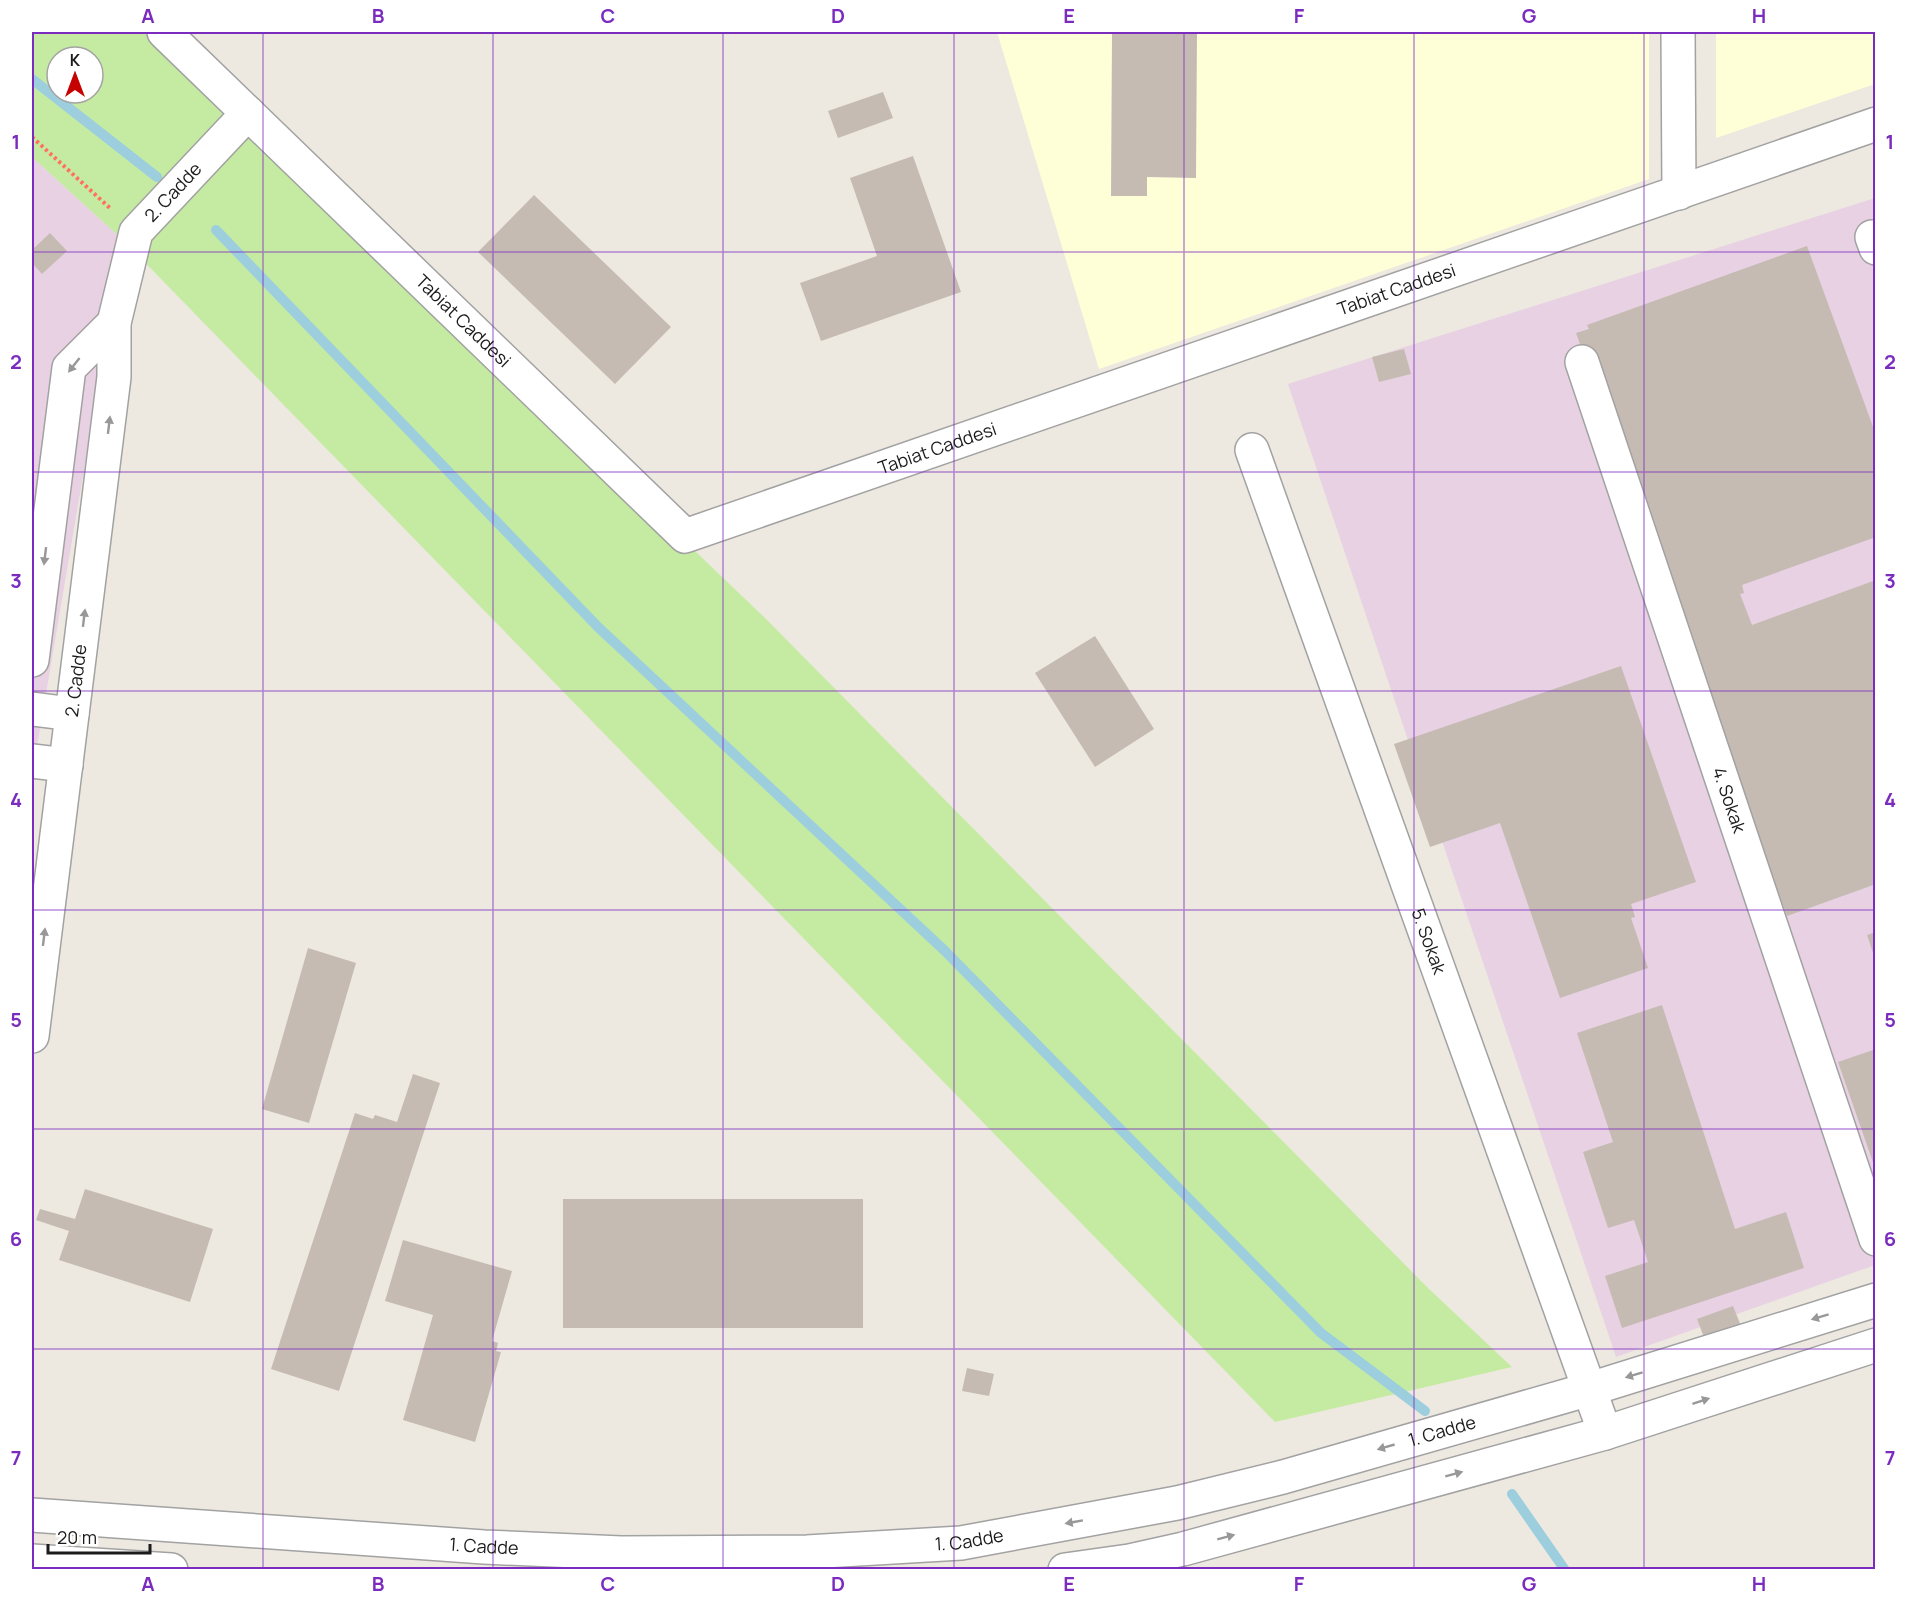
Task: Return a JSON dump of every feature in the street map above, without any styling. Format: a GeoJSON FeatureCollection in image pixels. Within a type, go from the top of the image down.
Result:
{"type":"FeatureCollection","features":[{"type":"Feature","properties":{"kind":"street","name":"Tabiat Caddesi"},"geometry":{"type":"LineString","coordinates":[[164,32],[685,536],[1875,124]]}},
{"type":"Feature","properties":{"kind":"street"},"geometry":{"type":"LineString","coordinates":[[1678,32],[1679,193]]}},
{"type":"Feature","properties":{"kind":"street","name":"2. Cadde"},"geometry":{"type":"LineString","coordinates":[[32,1036],[114,377],[114,323],[136,232],[248,113]]}},
{"type":"Feature","properties":{"kind":"street"},"geometry":{"type":"LineString","coordinates":[[32,660],[69,368],[114,323]]}},
{"type":"Feature","properties":{"kind":"street","name":"4. Sokak"},"geometry":{"type":"LineString","coordinates":[[1582,362],[1875,1239]]}},
{"type":"Feature","properties":{"kind":"street","name":"5. Sokak"},"geometry":{"type":"LineString","coordinates":[[1252,450],[1605,1432]]}},
{"type":"Feature","properties":{"kind":"street"},"geometry":{"type":"LineString","coordinates":[[32,709],[72,714]]}},
{"type":"Feature","properties":{"kind":"street"},"geometry":{"type":"LineString","coordinates":[[32,761],[66,765]]}},
{"type":"Feature","properties":{"kind":"street","name":"1. Cadde"},"geometry":{"type":"LineString","coordinates":[[32,1515],[484,1546],[644,1553],[807,1552],[961,1543],[1177,1503],[1283,1477],[1590,1389],[1875,1299]]}},
{"type":"Feature","properties":{"kind":"street"},"geometry":{"type":"LineString","coordinates":[[1065,1569],[1184,1559],[1605,1432],[1875,1345]]}},
{"type":"Feature","properties":{"kind":"street"},"geometry":{"type":"LineString","coordinates":[[1177,1503],[1184,1559]]}},
{"type":"Feature","properties":{"kind":"street"},"geometry":{"type":"LineString","coordinates":[[1121,1514],[1130,1565]]}},
{"type":"Feature","properties":{"kind":"street"},"geometry":{"type":"LineString","coordinates":[[32,1561],[171,1569]]}},
{"type":"Feature","properties":{"kind":"path"},"geometry":{"type":"LineString","coordinates":[[32,137],[136,232]]}},
{"type":"Feature","properties":{"kind":"shaded area"},"geometry":{"type":"Polygon","coordinates":[[[997,32],[1649,32],[1649,179],[1099,369],[997,32]]]}},
{"type":"Feature","properties":{"kind":"shaded area"},"geometry":{"type":"Polygon","coordinates":[[[1716,32],[1875,32],[1875,84],[1716,138],[1716,32]]]}},
{"type":"Feature","properties":{"kind":"shaded area"},"geometry":{"type":"Polygon","coordinates":[[[32,157],[123,240],[32,776],[32,157]]]}},
{"type":"Feature","properties":{"kind":"shaded area"},"geometry":{"type":"Polygon","coordinates":[[[1875,198],[1875,1265],[1616,1357],[1288,384],[1875,198]]]}},
{"type":"Feature","properties":{"kind":"green space"},"geometry":{"type":"Polygon","coordinates":[[[32,32],[152,32],[765,618],[1428,1288],[1512,1367],[1275,1422],[123,240],[32,157],[32,32]]]}},
{"type":"Feature","properties":{"kind":"building"},"geometry":{"type":"Polygon","coordinates":[[[1112,32],[1197,32],[1196,178],[1147,177],[1147,196],[1111,196],[1112,32]]]}},
{"type":"Feature","properties":{"kind":"building"},"geometry":{"type":"Polygon","coordinates":[[[883,92],[893,118],[838,138],[828,111],[883,92]]]}},
{"type":"Feature","properties":{"kind":"building"},"geometry":{"type":"Polygon","coordinates":[[[913,156],[961,292],[821,341],[800,283],[877,256],[850,178],[913,156]]]}},
{"type":"Feature","properties":{"kind":"building"},"geometry":{"type":"Polygon","coordinates":[[[534,195],[671,327],[615,384],[478,252],[534,195]]]}},
{"type":"Feature","properties":{"kind":"building"},"geometry":{"type":"Polygon","coordinates":[[[50,233],[67,251],[42,274],[32,263],[32,250],[50,233]]]}},
{"type":"Feature","properties":{"kind":"building"},"geometry":{"type":"Polygon","coordinates":[[[1807,246],[1876,435],[1876,537],[1742,585],[1744,593],[1740,594],[1752,625],[1876,580],[1876,884],[1787,916],[1576,333],[1589,329],[1587,325],[1807,246]]]}},
{"type":"Feature","properties":{"kind":"building"},"geometry":{"type":"Polygon","coordinates":[[[1404,349],[1411,374],[1379,382],[1372,357],[1404,349]]]}},
{"type":"Feature","properties":{"kind":"building"},"geometry":{"type":"Polygon","coordinates":[[[1095,636],[1154,729],[1095,767],[1035,673],[1095,636]]]}},
{"type":"Feature","properties":{"kind":"building"},"geometry":{"type":"Polygon","coordinates":[[[1621,666],[1696,882],[1631,904],[1635,917],[1631,918],[1648,968],[1560,998],[1500,823],[1430,847],[1394,744],[1621,666]]]}},
{"type":"Feature","properties":{"kind":"building"},"geometry":{"type":"Polygon","coordinates":[[[1876,932],[1876,959],[1875,959],[1867,935],[1876,932]]]}},
{"type":"Feature","properties":{"kind":"building"},"geometry":{"type":"Polygon","coordinates":[[[308,948],[356,963],[309,1123],[262,1109],[308,948]]]}},
{"type":"Feature","properties":{"kind":"building"},"geometry":{"type":"Polygon","coordinates":[[[1662,1005],[1735,1229],[1786,1212],[1804,1268],[1622,1328],[1605,1276],[1648,1262],[1634,1220],[1608,1228],[1583,1152],[1613,1142],[1577,1033],[1662,1005]]]}},
{"type":"Feature","properties":{"kind":"building"},"geometry":{"type":"Polygon","coordinates":[[[1876,1049],[1876,1168],[1875,1168],[1838,1062],[1876,1049]]]}},
{"type":"Feature","properties":{"kind":"building"},"geometry":{"type":"Polygon","coordinates":[[[413,1074],[440,1083],[339,1391],[271,1369],[355,1113],[373,1119],[375,1115],[397,1122],[413,1074]]]}},
{"type":"Feature","properties":{"kind":"building"},"geometry":{"type":"Polygon","coordinates":[[[85,1189],[213,1229],[190,1302],[59,1260],[69,1231],[36,1220],[40,1209],[75,1219],[85,1189]]]}},
{"type":"Feature","properties":{"kind":"building"},"geometry":{"type":"Polygon","coordinates":[[[563,1199],[863,1199],[863,1328],[563,1328],[563,1199]]]}},
{"type":"Feature","properties":{"kind":"building"},"geometry":{"type":"Polygon","coordinates":[[[403,1240],[512,1271],[492,1341],[498,1343],[496,1351],[501,1352],[475,1442],[403,1420],[433,1315],[385,1301],[403,1240]]]}},
{"type":"Feature","properties":{"kind":"building"},"geometry":{"type":"Polygon","coordinates":[[[1733,1306],[1741,1326],[1705,1340],[1697,1319],[1733,1306]]]}},
{"type":"Feature","properties":{"kind":"building"},"geometry":{"type":"Polygon","coordinates":[[[967,1368],[994,1374],[989,1396],[962,1391],[967,1368]]]}},
{"type":"Feature","properties":{"kind":"waterway"},"geometry":{"type":"LineString","coordinates":[[32,79],[157,177]]}},
{"type":"Feature","properties":{"kind":"waterway"},"geometry":{"type":"LineString","coordinates":[[216,230],[598,627],[944,950],[1321,1333],[1425,1411]]}},
{"type":"Feature","properties":{"kind":"waterway"},"geometry":{"type":"LineString","coordinates":[[1512,1494],[1565,1570]]}}]}
